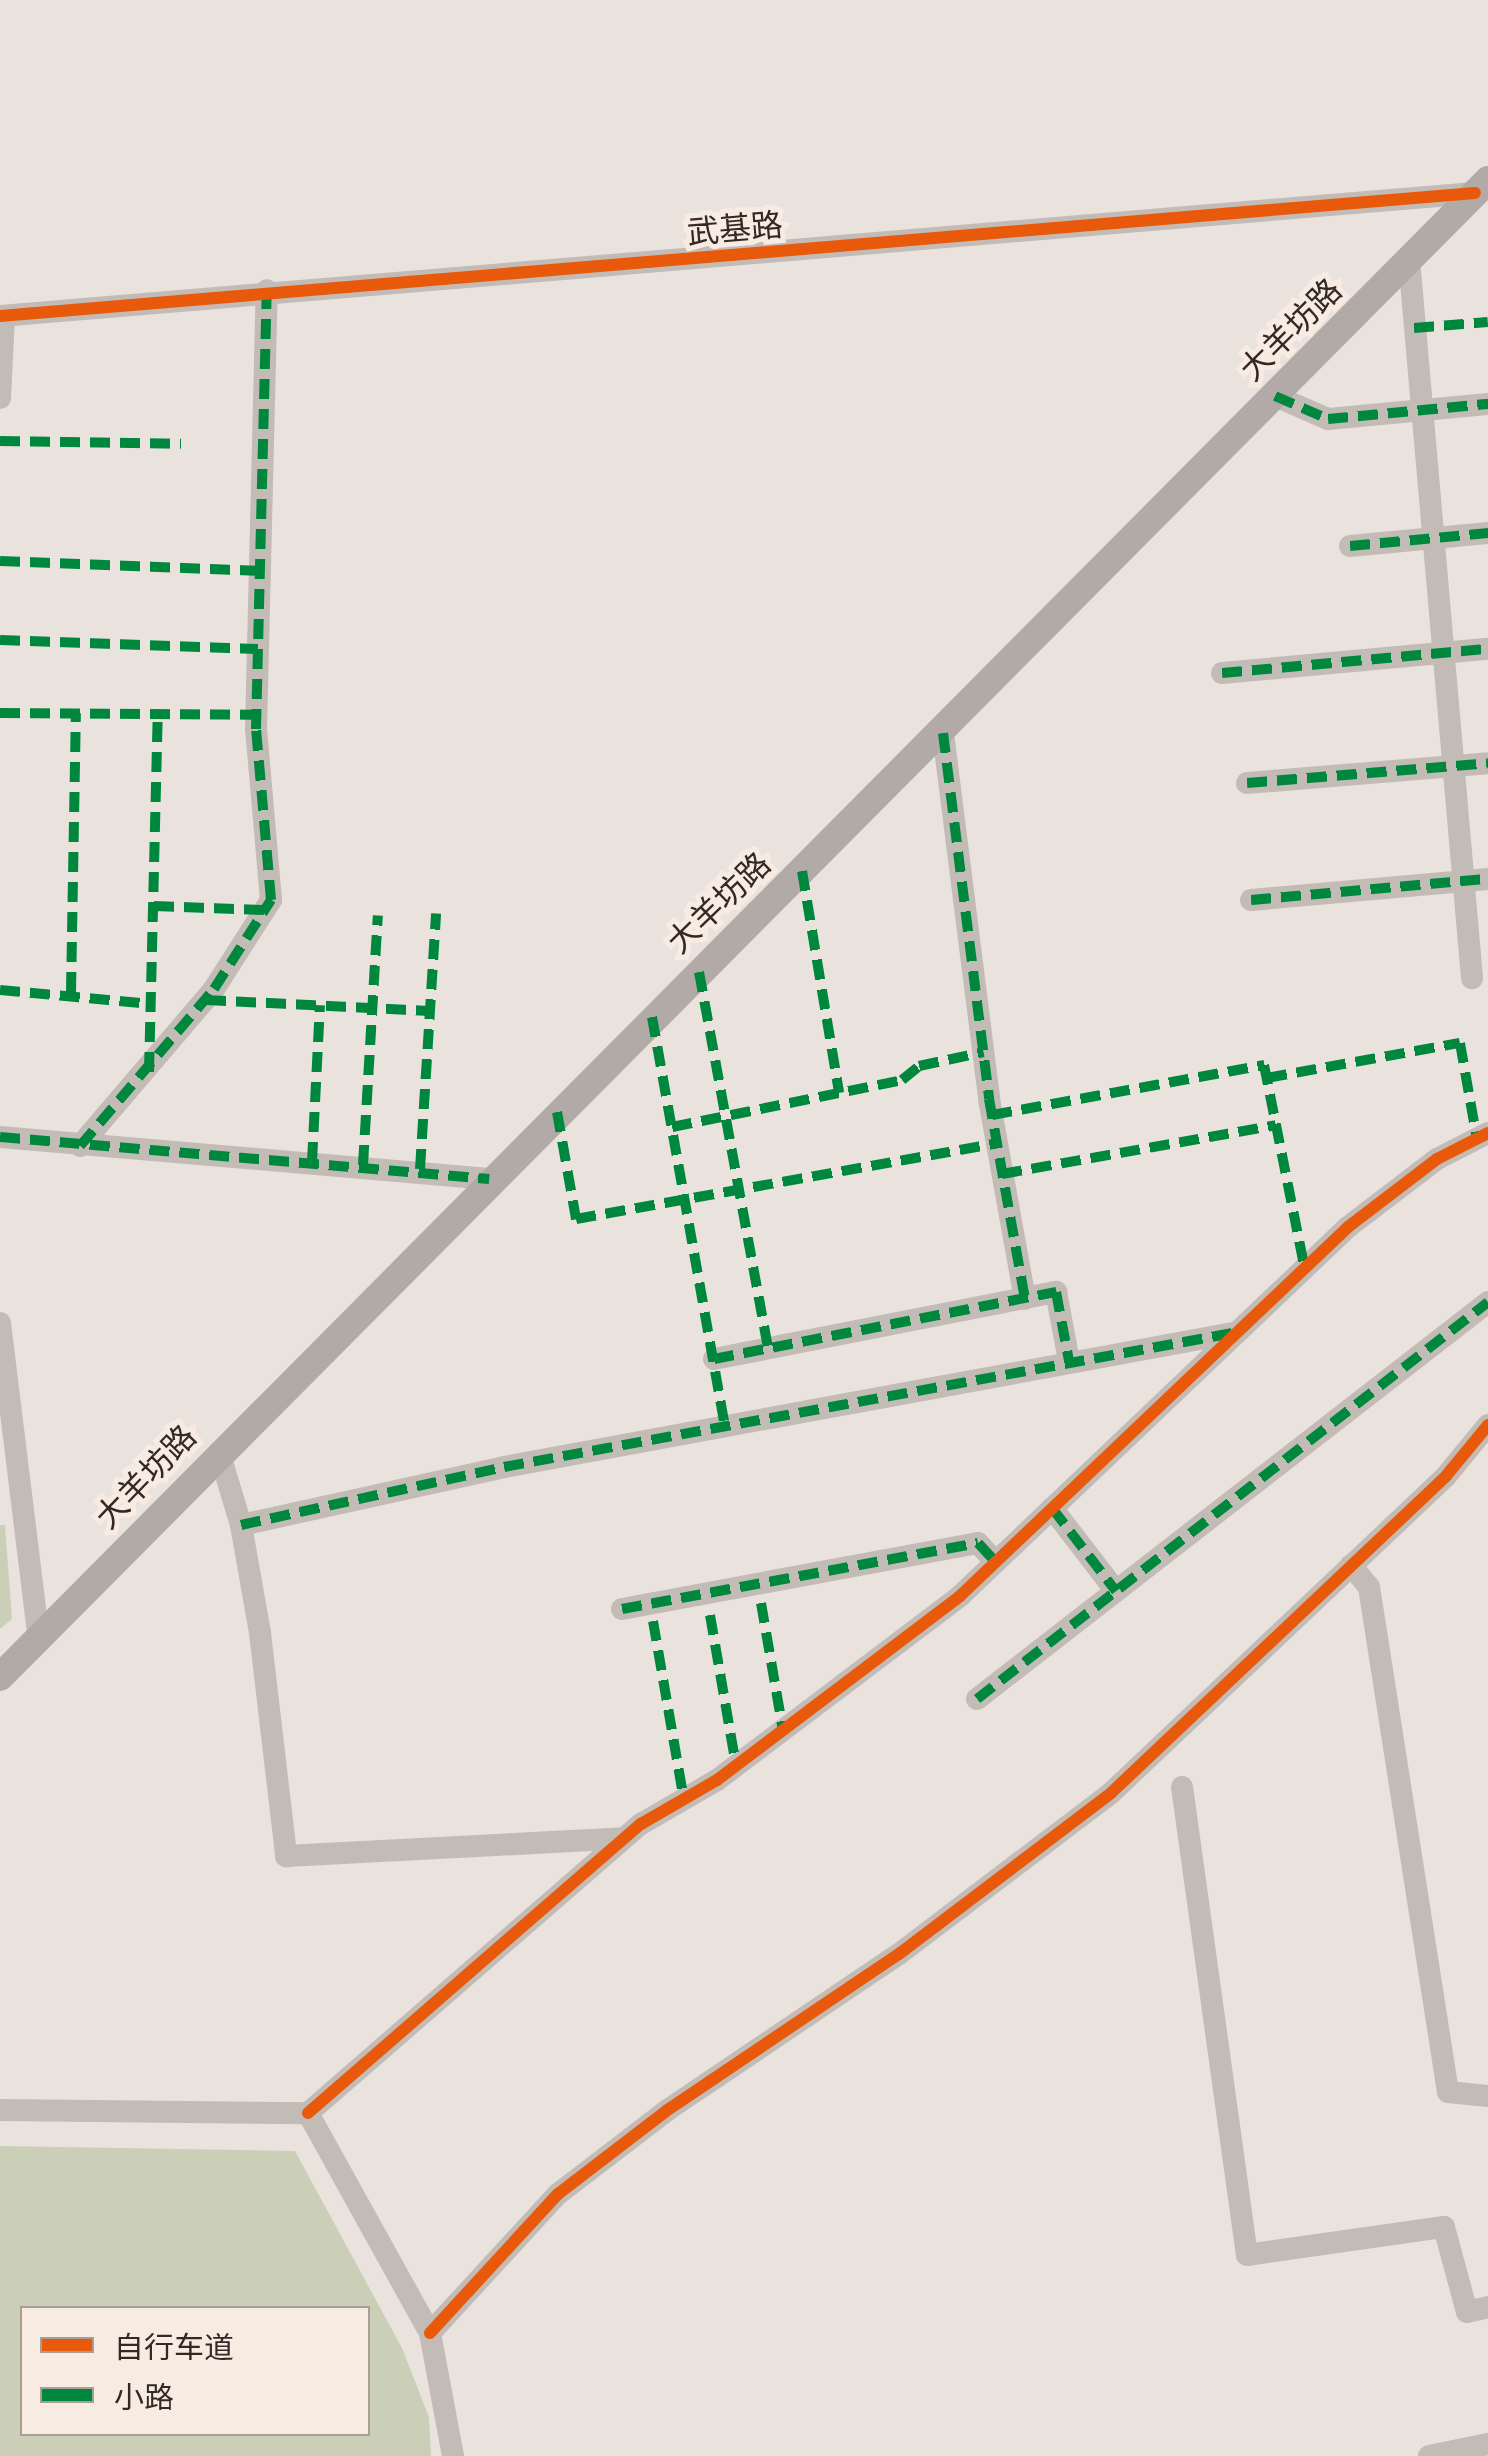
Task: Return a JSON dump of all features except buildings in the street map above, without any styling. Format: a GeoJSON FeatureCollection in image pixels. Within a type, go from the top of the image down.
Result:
{"type":"FeatureCollection","features":[{"type":"Feature","properties":{"kind":"main road","name":"大羊坊路"},"geometry":{"type":"LineString","coordinates":[[0,1677],[489,1179],[943,734],[1482,186]]}},
{"type":"Feature","properties":{"kind":"street","name":"武基路"},"geometry":{"type":"LineString","coordinates":[[2,316],[267,290],[432,282],[1482,186]]}},
{"type":"Feature","properties":{"kind":"street"},"geometry":{"type":"LineString","coordinates":[[1409,260],[1472,978]]}},
{"type":"Feature","properties":{"kind":"street"},"geometry":{"type":"LineString","coordinates":[[80,1146],[194,1014],[271,900],[256,729],[267,290]]}},
{"type":"Feature","properties":{"kind":"street"},"geometry":{"type":"LineString","coordinates":[[0,398],[2,316]]}},
{"type":"Feature","properties":{"kind":"street"},"geometry":{"type":"LineString","coordinates":[[1274,396],[1328,419],[1488,404]]}},
{"type":"Feature","properties":{"kind":"street"},"geometry":{"type":"LineString","coordinates":[[1350,546],[1488,533]]}},
{"type":"Feature","properties":{"kind":"street"},"geometry":{"type":"LineString","coordinates":[[1222,673],[1488,649]]}},
{"type":"Feature","properties":{"kind":"street"},"geometry":{"type":"LineString","coordinates":[[943,734],[989,1100],[1025,1299]]}},
{"type":"Feature","properties":{"kind":"street"},"geometry":{"type":"LineString","coordinates":[[1247,783],[1488,762]]}},
{"type":"Feature","properties":{"kind":"street"},"geometry":{"type":"LineString","coordinates":[[1251,900],[1488,879]]}},
{"type":"Feature","properties":{"kind":"street"},"geometry":{"type":"LineString","coordinates":[[0,2110],[308,2113],[624,1838],[718,1780],[996,1562],[1348,1227],[1437,1160],[1488,1133]]}},
{"type":"Feature","properties":{"kind":"street"},"geometry":{"type":"LineString","coordinates":[[0,1137],[489,1179]]}},
{"type":"Feature","properties":{"kind":"street"},"geometry":{"type":"LineString","coordinates":[[714,1359],[1056,1292],[1069,1361]]}},
{"type":"Feature","properties":{"kind":"street"},"geometry":{"type":"LineString","coordinates":[[976,1699],[1488,1302]]}},
{"type":"Feature","properties":{"kind":"street"},"geometry":{"type":"LineString","coordinates":[[0,1324],[38,1638]]}},
{"type":"Feature","properties":{"kind":"street"},"geometry":{"type":"LineString","coordinates":[[241,1526],[504,1467],[1233,1333]]}},
{"type":"Feature","properties":{"kind":"street"},"geometry":{"type":"LineString","coordinates":[[430,2332],[558,2194],[666,2111],[898,1954],[1111,1793],[1446,1476],[1488,1425]]}},
{"type":"Feature","properties":{"kind":"street"},"geometry":{"type":"LineString","coordinates":[[219,1452],[241,1526],[286,1856],[624,1838]]}},
{"type":"Feature","properties":{"kind":"street"},"geometry":{"type":"LineString","coordinates":[[1052,1508],[1116,1591]]}},
{"type":"Feature","properties":{"kind":"street"},"geometry":{"type":"LineString","coordinates":[[622,1609],[978,1544],[996,1562]]}},
{"type":"Feature","properties":{"kind":"street"},"geometry":{"type":"LineString","coordinates":[[1351,1565],[1369,1588],[1448,2092],[1488,2096]]}},
{"type":"Feature","properties":{"kind":"street"},"geometry":{"type":"LineString","coordinates":[[1182,1787],[1248,2254],[1444,2226],[1467,2312],[1488,2307]]}},
{"type":"Feature","properties":{"kind":"street"},"geometry":{"type":"LineString","coordinates":[[308,2113],[430,2332],[452,2456]]}},
{"type":"Feature","properties":{"kind":"street"},"geometry":{"type":"LineString","coordinates":[[1429,2456],[1488,2444]]}},
{"type":"Feature","properties":{"kind":"green space"},"geometry":{"type":"Polygon","coordinates":[[[0,1525],[5,1525],[12,1619],[0,1629],[0,1525]]]}},
{"type":"Feature","properties":{"kind":"green space"},"geometry":{"type":"Polygon","coordinates":[[[0,2146],[295,2151],[402,2348],[429,2417],[431,2456],[0,2456],[0,2146]]]}},
{"type":"Feature","properties":{"kind":"marked path"},"geometry":{"type":"LineString","coordinates":[[80,1146],[214,989],[271,900],[256,729],[267,290]]}},
{"type":"Feature","properties":{"kind":"marked path"},"geometry":{"type":"LineString","coordinates":[[1414,328],[1488,322]]}},
{"type":"Feature","properties":{"kind":"marked path"},"geometry":{"type":"LineString","coordinates":[[1275,396],[1328,419],[1488,404]]}},
{"type":"Feature","properties":{"kind":"marked path"},"geometry":{"type":"LineString","coordinates":[[0,441],[181,444]]}},
{"type":"Feature","properties":{"kind":"marked path"},"geometry":{"type":"LineString","coordinates":[[1350,546],[1488,533]]}},
{"type":"Feature","properties":{"kind":"marked path"},"geometry":{"type":"LineString","coordinates":[[0,561],[260,571]]}},
{"type":"Feature","properties":{"kind":"marked path"},"geometry":{"type":"LineString","coordinates":[[0,640],[258,649]]}},
{"type":"Feature","properties":{"kind":"marked path"},"geometry":{"type":"LineString","coordinates":[[1222,673],[1488,649]]}},
{"type":"Feature","properties":{"kind":"marked path"},"geometry":{"type":"LineString","coordinates":[[0,713],[257,715]]}},
{"type":"Feature","properties":{"kind":"marked path"},"geometry":{"type":"LineString","coordinates":[[71,992],[76,713]]}},
{"type":"Feature","properties":{"kind":"marked path"},"geometry":{"type":"LineString","coordinates":[[149,1072],[158,714]]}},
{"type":"Feature","properties":{"kind":"marked path"},"geometry":{"type":"LineString","coordinates":[[943,733],[989,1099],[1025,1299]]}},
{"type":"Feature","properties":{"kind":"marked path"},"geometry":{"type":"LineString","coordinates":[[1247,783],[1488,763]]}},
{"type":"Feature","properties":{"kind":"marked path"},"geometry":{"type":"LineString","coordinates":[[802,871],[839,1093]]}},
{"type":"Feature","properties":{"kind":"marked path"},"geometry":{"type":"LineString","coordinates":[[1251,900],[1488,879]]}},
{"type":"Feature","properties":{"kind":"marked path"},"geometry":{"type":"LineString","coordinates":[[154,906],[264,910]]}},
{"type":"Feature","properties":{"kind":"marked path"},"geometry":{"type":"LineString","coordinates":[[420,1169],[436,914]]}},
{"type":"Feature","properties":{"kind":"marked path"},"geometry":{"type":"LineString","coordinates":[[363,1165],[378,915]]}},
{"type":"Feature","properties":{"kind":"marked path"},"geometry":{"type":"LineString","coordinates":[[699,972],[768,1348]]}},
{"type":"Feature","properties":{"kind":"marked path"},"geometry":{"type":"LineString","coordinates":[[0,990],[151,1004]]}},
{"type":"Feature","properties":{"kind":"marked path"},"geometry":{"type":"LineString","coordinates":[[206,1000],[430,1011]]}},
{"type":"Feature","properties":{"kind":"marked path"},"geometry":{"type":"LineString","coordinates":[[312,1162],[320,1005]]}},
{"type":"Feature","properties":{"kind":"marked path"},"geometry":{"type":"LineString","coordinates":[[652,1017],[725,1427]]}},
{"type":"Feature","properties":{"kind":"marked path"},"geometry":{"type":"LineString","coordinates":[[1267,1078],[1460,1043],[1477,1139]]}},
{"type":"Feature","properties":{"kind":"marked path"},"geometry":{"type":"LineString","coordinates":[[672,1127],[902,1080],[919,1066],[984,1052]]}},
{"type":"Feature","properties":{"kind":"marked path"},"geometry":{"type":"LineString","coordinates":[[992,1115],[1264,1065],[1304,1266]]}},
{"type":"Feature","properties":{"kind":"marked path"},"geometry":{"type":"LineString","coordinates":[[557,1112],[576,1219],[997,1143]]}},
{"type":"Feature","properties":{"kind":"marked path"},"geometry":{"type":"LineString","coordinates":[[1002,1174],[1276,1125]]}},
{"type":"Feature","properties":{"kind":"marked path"},"geometry":{"type":"LineString","coordinates":[[0,1137],[489,1179]]}},
{"type":"Feature","properties":{"kind":"marked path"},"geometry":{"type":"LineString","coordinates":[[714,1359],[1056,1292],[1069,1361]]}},
{"type":"Feature","properties":{"kind":"marked path"},"geometry":{"type":"LineString","coordinates":[[977,1699],[1488,1302]]}},
{"type":"Feature","properties":{"kind":"marked path"},"geometry":{"type":"LineString","coordinates":[[241,1525],[504,1467],[1233,1333]]}},
{"type":"Feature","properties":{"kind":"marked path"},"geometry":{"type":"LineString","coordinates":[[1052,1508],[1116,1591]]}},
{"type":"Feature","properties":{"kind":"marked path"},"geometry":{"type":"LineString","coordinates":[[622,1609],[978,1543],[996,1562]]}},
{"type":"Feature","properties":{"kind":"marked path"},"geometry":{"type":"LineString","coordinates":[[761,1603],[783,1730]]}},
{"type":"Feature","properties":{"kind":"marked path"},"geometry":{"type":"LineString","coordinates":[[710,1615],[736,1766]]}},
{"type":"Feature","properties":{"kind":"marked path"},"geometry":{"type":"LineString","coordinates":[[653,1621],[684,1800]]}},
{"type":"Feature","properties":{"kind":"cycle path"},"geometry":{"type":"LineString","coordinates":[[0,316],[1475,193]]}},
{"type":"Feature","properties":{"kind":"cycle path"},"geometry":{"type":"LineString","coordinates":[[308,2113],[641,1824],[717,1780],[960,1596],[1348,1227],[1437,1159],[1488,1133]]}},
{"type":"Feature","properties":{"kind":"cycle path"},"geometry":{"type":"LineString","coordinates":[[430,2333],[558,2194],[666,2111],[899,1954],[1111,1793],[1446,1476],[1488,1425]]}}]}
